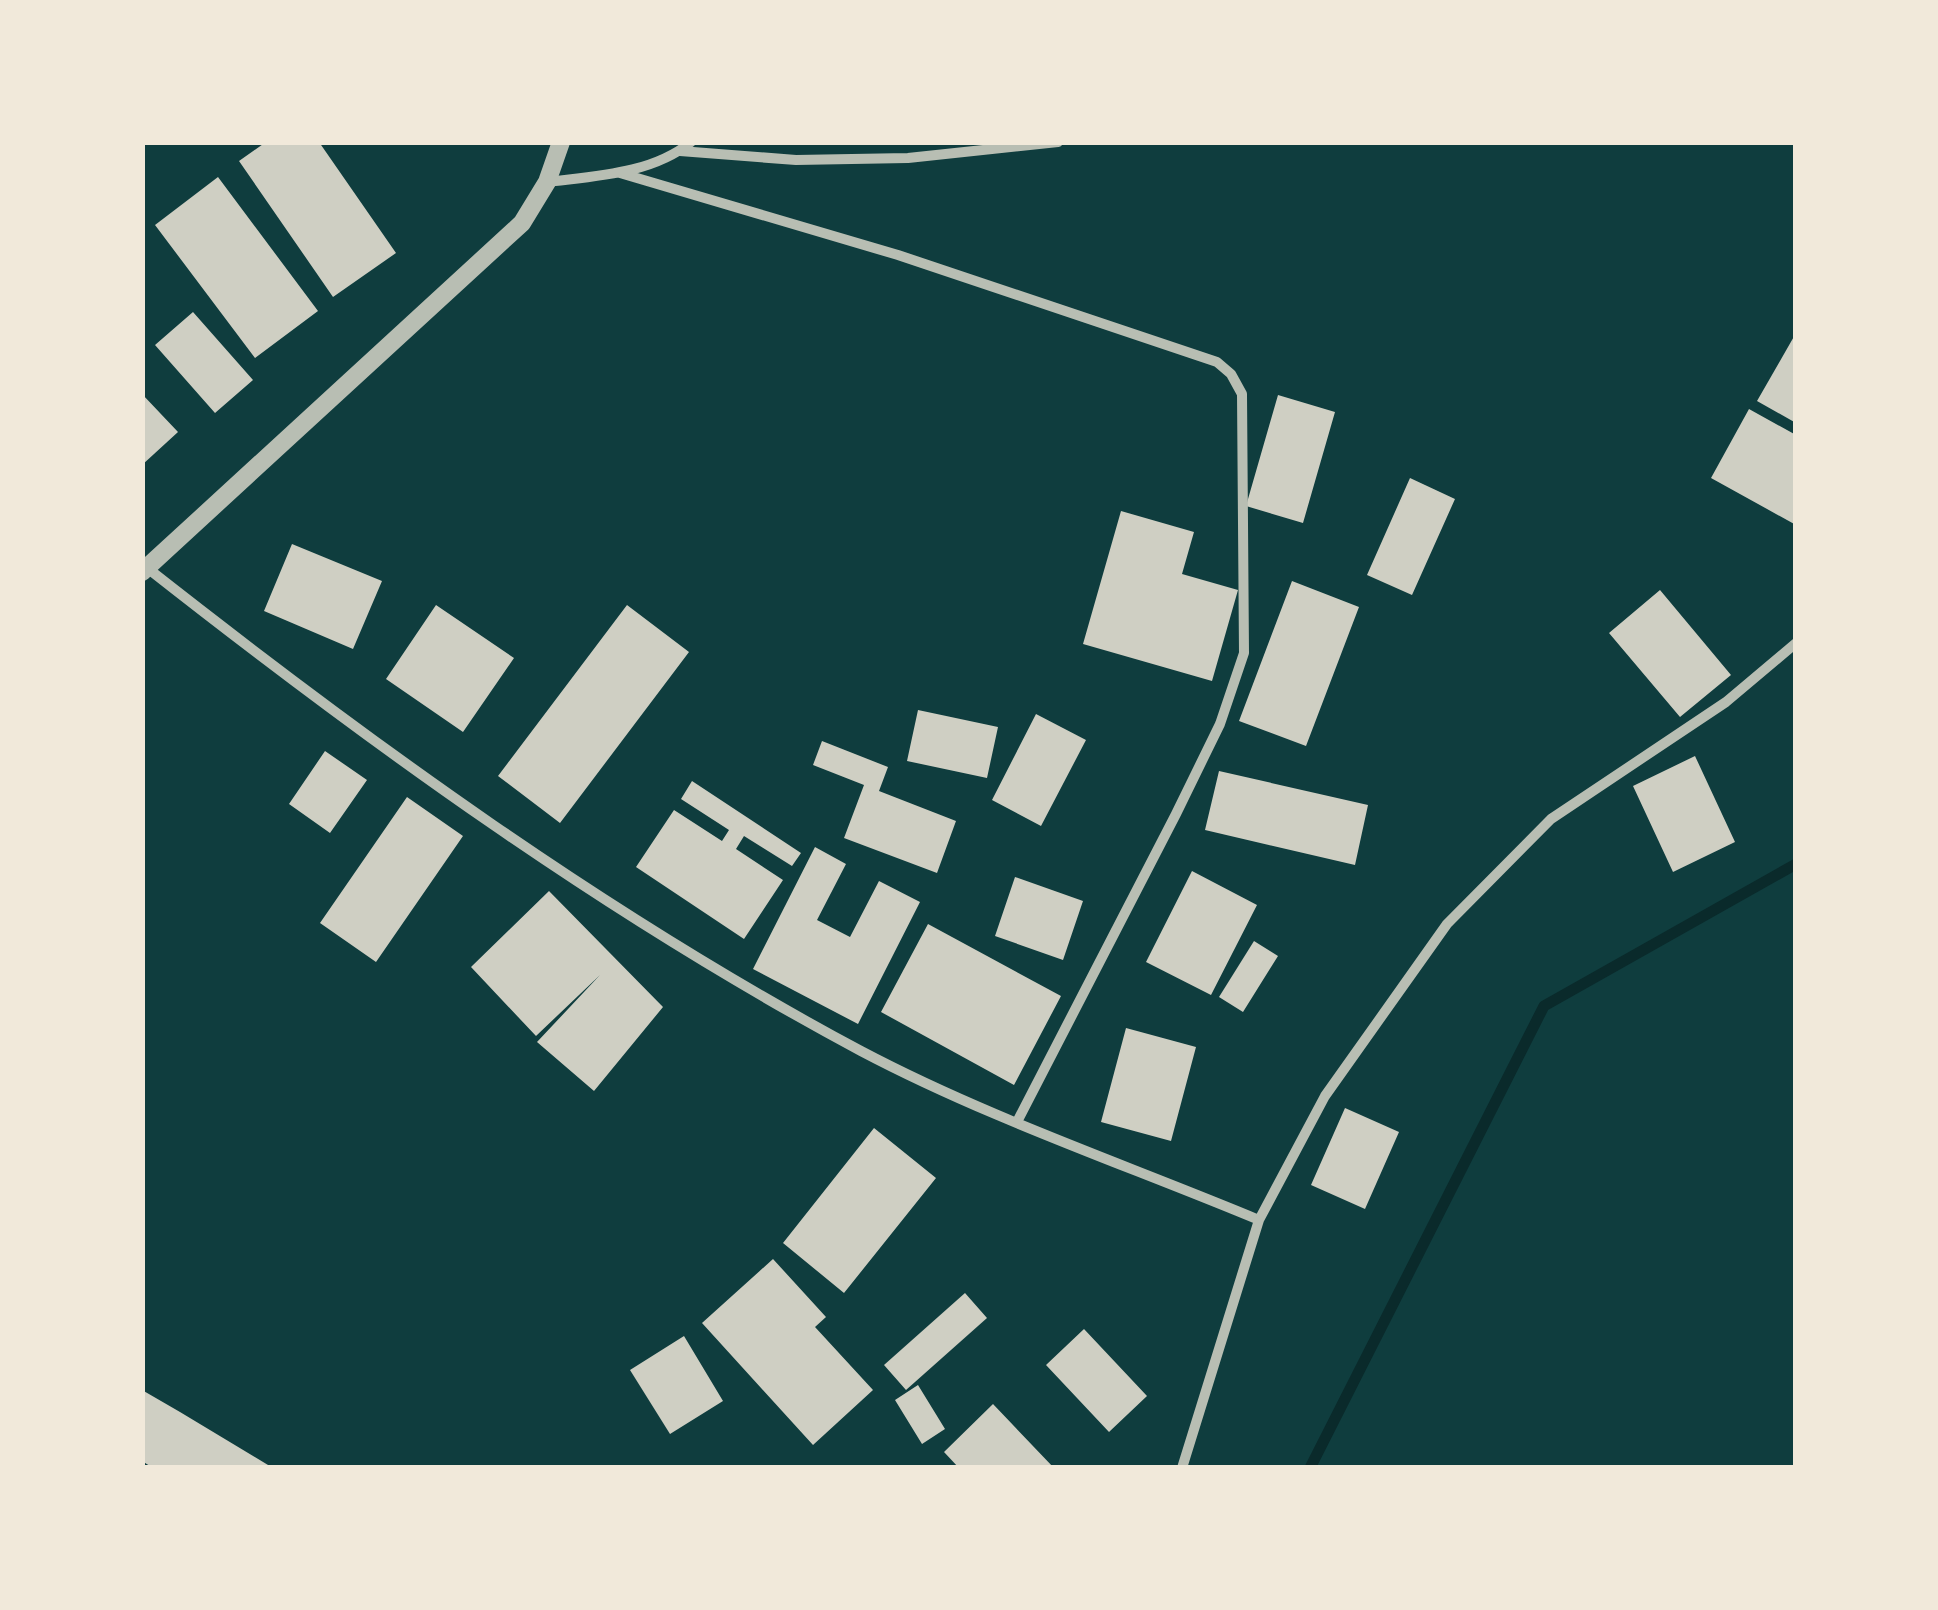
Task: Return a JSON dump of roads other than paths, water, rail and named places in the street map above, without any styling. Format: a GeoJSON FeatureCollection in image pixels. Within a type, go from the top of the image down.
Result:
{"type":"FeatureCollection","features":[{"type":"Feature","properties":{"kind":"street"},"geometry":{"type":"LineString","coordinates":[[562,142],[546,182],[522,223],[144,570],[307,694],[530,848],[740,983],[864,1052],[1259,1220]]}},
{"type":"Feature","properties":{"kind":"street"},"geometry":{"type":"LineString","coordinates":[[546,182],[620,173],[680,151],[692,142]]}},
{"type":"Feature","properties":{"kind":"street"},"geometry":{"type":"LineString","coordinates":[[680,151],[796,160],[908,158],[1058,142]]}},
{"type":"Feature","properties":{"kind":"street"},"geometry":{"type":"LineString","coordinates":[[620,173],[898,255],[1216,362],[1232,374],[1242,394],[1244,653],[1220,724],[1018,1120]]}},
{"type":"Feature","properties":{"kind":"street"},"geometry":{"type":"LineString","coordinates":[[1182,1468],[1259,1220],[1326,1096],[1447,924],[1551,818],[1726,702],[1796,643]]}},
{"type":"Feature","properties":{"kind":"waterway"},"geometry":{"type":"LineString","coordinates":[[1310,1468],[1544,1006],[1796,864]]}}]}
